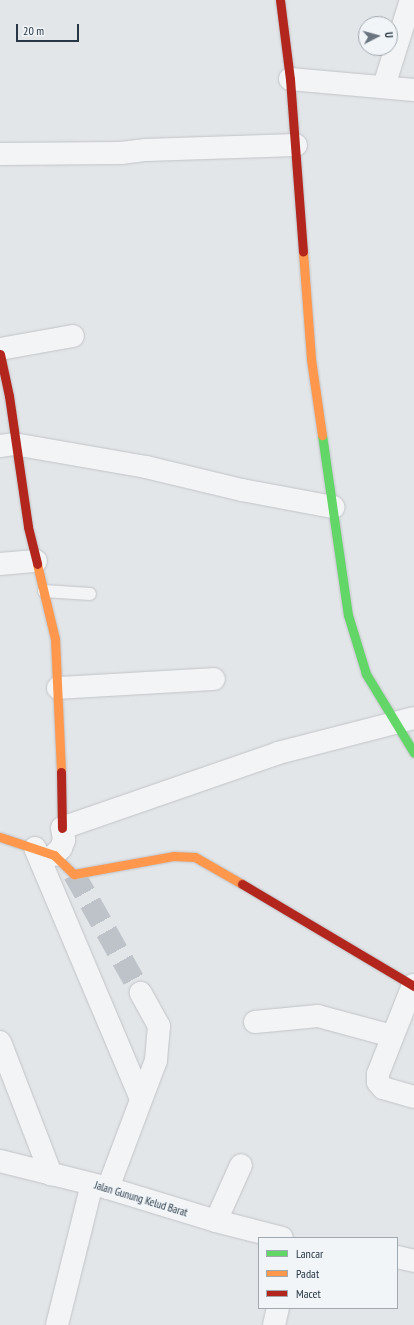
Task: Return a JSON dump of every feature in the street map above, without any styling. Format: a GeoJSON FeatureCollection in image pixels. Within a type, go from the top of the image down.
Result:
{"type":"FeatureCollection","features":[{"type":"Feature","properties":{"kind":"street"},"geometry":{"type":"LineString","coordinates":[[280,0],[290,79],[296,145],[312,359],[348,615],[366,674],[406,721],[414,753]]}},
{"type":"Feature","properties":{"kind":"street"},"geometry":{"type":"LineString","coordinates":[[384,86],[410,0]]}},
{"type":"Feature","properties":{"kind":"street"},"geometry":{"type":"LineString","coordinates":[[290,79],[384,86],[414,90]]}},
{"type":"Feature","properties":{"kind":"street"},"geometry":{"type":"LineString","coordinates":[[0,154],[121,153],[146,150],[296,145]]}},
{"type":"Feature","properties":{"kind":"street"},"geometry":{"type":"LineString","coordinates":[[0,349],[73,336]]}},
{"type":"Feature","properties":{"kind":"street"},"geometry":{"type":"LineString","coordinates":[[0,354],[9,396],[7,445],[55,639],[58,688],[62,828],[61,848],[44,852]]}},
{"type":"Feature","properties":{"kind":"street"},"geometry":{"type":"LineString","coordinates":[[7,445],[146,467],[242,490],[333,507]]}},
{"type":"Feature","properties":{"kind":"street"},"geometry":{"type":"LineString","coordinates":[[0,564],[36,561]]}},
{"type":"Feature","properties":{"kind":"street"},"geometry":{"type":"LineString","coordinates":[[58,688],[214,679]]}},
{"type":"Feature","properties":{"kind":"street"},"geometry":{"type":"LineString","coordinates":[[62,828],[278,753],[406,721]]}},
{"type":"Feature","properties":{"kind":"street"},"geometry":{"type":"LineString","coordinates":[[0,837],[44,852],[74,874],[174,856],[195,857],[414,986],[392,1036],[378,1074],[378,1082],[383,1088],[414,1097]]}},
{"type":"Feature","properties":{"kind":"street"},"geometry":{"type":"LineString","coordinates":[[44,852],[141,1099]]}},
{"type":"Feature","properties":{"kind":"street"},"geometry":{"type":"LineString","coordinates":[[57,1325],[100,1186],[151,1080],[156,1060],[158,1026],[141,993]]}},
{"type":"Feature","properties":{"kind":"street"},"geometry":{"type":"LineString","coordinates":[[255,1022],[318,1016],[392,1036]]}},
{"type":"Feature","properties":{"kind":"street"},"geometry":{"type":"LineString","coordinates":[[0,1042],[51,1174]]}},
{"type":"Feature","properties":{"kind":"street","name":"Jalan Gunung Kelud Barat"},"geometry":{"type":"LineString","coordinates":[[0,1160],[100,1186],[216,1222],[278,1237]]}},
{"type":"Feature","properties":{"kind":"street"},"geometry":{"type":"LineString","coordinates":[[216,1222],[241,1165]]}},
{"type":"Feature","properties":{"kind":"street"},"geometry":{"type":"LineString","coordinates":[[398,1257],[414,1261]]}},
{"type":"Feature","properties":{"kind":"street"},"geometry":{"type":"LineString","coordinates":[[274,1325],[278,1309]]}},
{"type":"Feature","properties":{"kind":"lane"},"geometry":{"type":"LineString","coordinates":[[44,591],[90,594]]}},
{"type":"Feature","properties":{"kind":"tunnel"},"geometry":{"type":"LineString","coordinates":[[74,874],[141,993]]}},
{"type":"Feature","properties":{"kind":"traffic: fast"},"geometry":{"type":"LineString","coordinates":[[322,435],[348,615],[366,674],[414,753]]}},
{"type":"Feature","properties":{"kind":"traffic: slow"},"geometry":{"type":"LineString","coordinates":[[303,252],[311,359],[322,435]]}},
{"type":"Feature","properties":{"kind":"traffic: slow"},"geometry":{"type":"LineString","coordinates":[[37,564],[55,639],[61,772]]}},
{"type":"Feature","properties":{"kind":"traffic: slow"},"geometry":{"type":"LineString","coordinates":[[0,837],[54,855],[74,874],[174,856],[195,857],[242,884]]}},
{"type":"Feature","properties":{"kind":"traffic: jam"},"geometry":{"type":"LineString","coordinates":[[280,0],[290,79],[303,252]]}},
{"type":"Feature","properties":{"kind":"traffic: jam"},"geometry":{"type":"LineString","coordinates":[[0,354],[9,396],[28,527],[37,564]]}},
{"type":"Feature","properties":{"kind":"traffic: jam"},"geometry":{"type":"LineString","coordinates":[[61,772],[62,828]]}},
{"type":"Feature","properties":{"kind":"traffic: jam"},"geometry":{"type":"LineString","coordinates":[[242,884],[414,986]]}}]}
